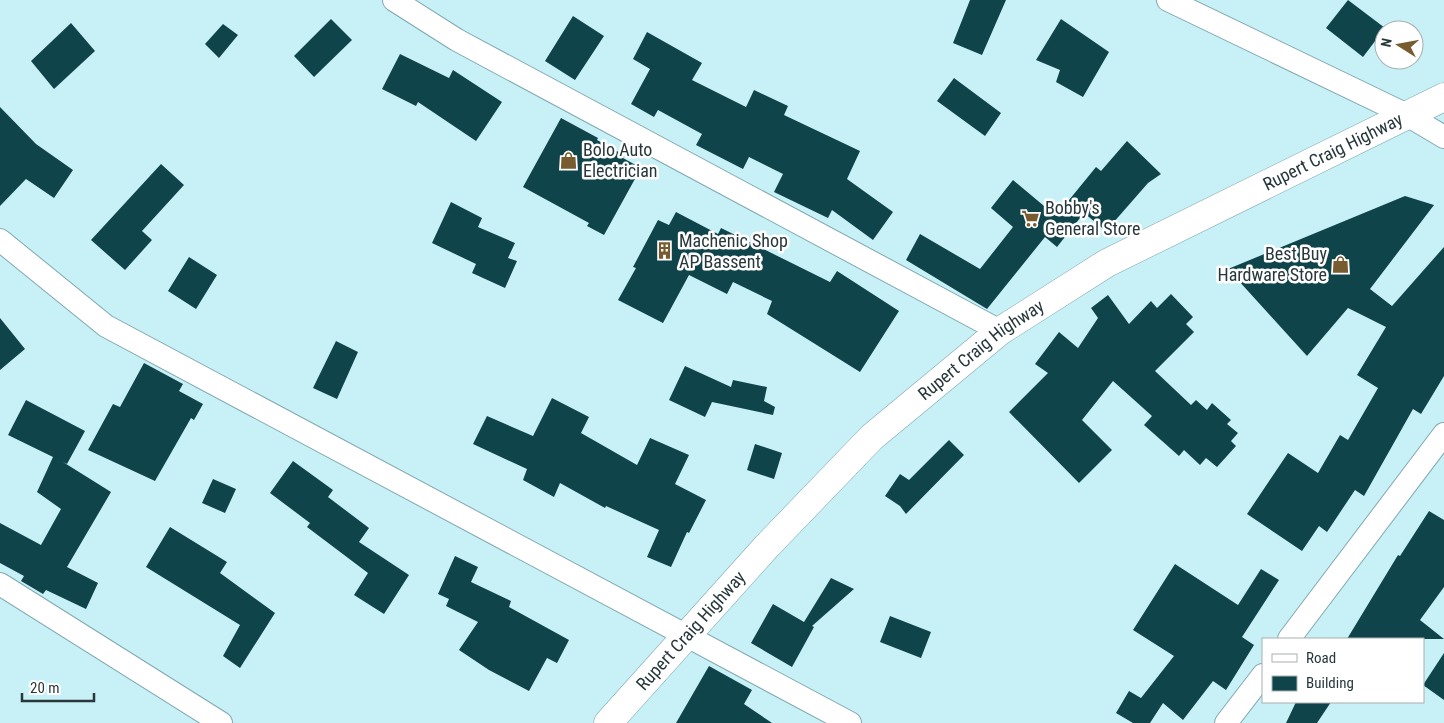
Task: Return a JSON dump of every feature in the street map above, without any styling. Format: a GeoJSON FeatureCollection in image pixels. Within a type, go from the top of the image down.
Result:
{"type":"FeatureCollection","features":[{"type":"Feature","properties":{"kind":"main road","name":"Rupert Craig Highway"},"geometry":{"type":"LineString","coordinates":[[608,723],[686,634],[872,437],[1000,331],[1107,262],[1444,97]]}},
{"type":"Feature","properties":{"kind":"street"},"geometry":{"type":"LineString","coordinates":[[394,0],[457,40],[1000,331]]}},
{"type":"Feature","properties":{"kind":"street"},"geometry":{"type":"LineString","coordinates":[[1168,0],[1408,115],[1444,137]]}},
{"type":"Feature","properties":{"kind":"street"},"geometry":{"type":"LineString","coordinates":[[0,240],[106,326],[850,723]]}},
{"type":"Feature","properties":{"kind":"street"},"geometry":{"type":"LineString","coordinates":[[1290,638],[1444,434]]}},
{"type":"Feature","properties":{"kind":"street"},"geometry":{"type":"LineString","coordinates":[[0,584],[221,723]]}},
{"type":"Feature","properties":{"kind":"street"},"geometry":{"type":"LineString","coordinates":[[1226,723],[1262,676]]}},
{"type":"Feature","properties":{"kind":"building"},"geometry":{"type":"Polygon","coordinates":[[[970,0],[1006,0],[982,55],[953,43],[970,0]]]}},
{"type":"Feature","properties":{"kind":"building"},"geometry":{"type":"Polygon","coordinates":[[[1348,0],[1374,20],[1374,42],[1363,57],[1326,28],[1348,0]]]}},
{"type":"Feature","properties":{"kind":"building"},"geometry":{"type":"Polygon","coordinates":[[[573,16],[604,36],[575,80],[545,61],[573,16]]]}},
{"type":"Feature","properties":{"kind":"building"},"geometry":{"type":"Polygon","coordinates":[[[331,19],[352,40],[314,77],[294,56],[331,19]]]}},
{"type":"Feature","properties":{"kind":"building"},"geometry":{"type":"Polygon","coordinates":[[[1061,19],[1109,52],[1083,97],[1056,82],[1060,70],[1036,60],[1061,19]]]}},
{"type":"Feature","properties":{"kind":"building"},"geometry":{"type":"Polygon","coordinates":[[[71,23],[95,51],[54,89],[31,61],[71,23]]]}},
{"type":"Feature","properties":{"kind":"building"},"geometry":{"type":"Polygon","coordinates":[[[223,24],[238,35],[219,58],[205,44],[223,24]]]}},
{"type":"Feature","properties":{"kind":"building"},"geometry":{"type":"Polygon","coordinates":[[[647,32],[702,63],[692,80],[746,107],[754,90],[788,106],[784,115],[860,151],[847,179],[893,212],[873,240],[832,210],[828,218],[774,192],[783,174],[749,157],[743,169],[696,145],[702,134],[658,110],[654,117],[631,104],[650,69],[633,59],[647,32]]]}},
{"type":"Feature","properties":{"kind":"building"},"geometry":{"type":"Polygon","coordinates":[[[400,54],[449,78],[453,70],[502,102],[476,141],[418,102],[416,106],[382,89],[400,54]]]}},
{"type":"Feature","properties":{"kind":"building"},"geometry":{"type":"Polygon","coordinates":[[[954,78],[1001,113],[985,136],[937,101],[954,78]]]}},
{"type":"Feature","properties":{"kind":"building"},"geometry":{"type":"Polygon","coordinates":[[[0,107],[36,144],[73,170],[54,198],[26,179],[0,206],[0,107]]]}},
{"type":"Feature","properties":{"kind":"building"},"geometry":{"type":"Polygon","coordinates":[[[561,118],[598,138],[597,140],[624,155],[623,158],[641,168],[604,235],[587,226],[589,223],[523,187],[561,118]]]}},
{"type":"Feature","properties":{"kind":"building"},"geometry":{"type":"Polygon","coordinates":[[[1127,141],[1161,174],[1148,183],[1106,231],[1084,213],[1057,247],[1045,237],[987,309],[906,260],[920,234],[980,269],[1013,227],[991,208],[1013,180],[1056,216],[1096,167],[1101,171],[1127,141]]]}},
{"type":"Feature","properties":{"kind":"building"},"geometry":{"type":"Polygon","coordinates":[[[161,164],[184,185],[142,231],[152,240],[125,270],[91,240],[161,164]]]}},
{"type":"Feature","properties":{"kind":"building"},"geometry":{"type":"Polygon","coordinates":[[[1405,196],[1434,205],[1370,289],[1392,306],[1444,247],[1444,376],[1421,414],[1413,409],[1364,496],[1355,490],[1327,532],[1319,526],[1302,551],[1247,514],[1288,453],[1318,473],[1340,435],[1348,440],[1378,388],[1357,375],[1386,327],[1348,308],[1307,356],[1228,269],[1405,196]]]}},
{"type":"Feature","properties":{"kind":"building"},"geometry":{"type":"Polygon","coordinates":[[[451,202],[482,218],[478,227],[515,243],[508,258],[517,261],[505,288],[472,273],[476,264],[432,243],[451,202]]]}},
{"type":"Feature","properties":{"kind":"building"},"geometry":{"type":"Polygon","coordinates":[[[676,212],[718,234],[721,228],[830,282],[837,271],[899,311],[860,372],[767,314],[772,301],[733,282],[727,294],[689,275],[663,323],[618,300],[636,268],[633,267],[658,220],[669,225],[676,212]]]}},
{"type":"Feature","properties":{"kind":"building"},"geometry":{"type":"Polygon","coordinates":[[[189,257],[217,275],[196,309],[168,291],[189,257]]]}},
{"type":"Feature","properties":{"kind":"building"},"geometry":{"type":"Polygon","coordinates":[[[1171,294],[1193,317],[1186,324],[1194,332],[1155,371],[1191,405],[1196,400],[1207,410],[1212,403],[1231,420],[1227,424],[1238,433],[1231,441],[1236,446],[1217,467],[1206,458],[1200,465],[1184,450],[1179,456],[1144,425],[1152,416],[1113,381],[1082,420],[1112,450],[1079,483],[1009,412],[1048,373],[1035,364],[1059,332],[1078,348],[1098,318],[1091,308],[1108,295],[1129,324],[1151,301],[1157,308],[1171,294]]]}},
{"type":"Feature","properties":{"kind":"building"},"geometry":{"type":"Polygon","coordinates":[[[0,318],[25,349],[0,370],[0,318]]]}},
{"type":"Feature","properties":{"kind":"building"},"geometry":{"type":"Polygon","coordinates":[[[336,341],[358,352],[337,399],[313,388],[336,341]]]}},
{"type":"Feature","properties":{"kind":"building"},"geometry":{"type":"Polygon","coordinates":[[[144,363],[183,384],[179,391],[203,404],[194,420],[191,418],[155,481],[88,450],[113,404],[120,407],[144,363]]]}},
{"type":"Feature","properties":{"kind":"building"},"geometry":{"type":"Polygon","coordinates":[[[685,366],[731,387],[733,380],[767,387],[764,401],[775,407],[773,415],[712,402],[705,417],[669,400],[685,366]]]}},
{"type":"Feature","properties":{"kind":"building"},"geometry":{"type":"Polygon","coordinates":[[[552,398],[589,417],[581,433],[637,465],[650,438],[689,455],[675,484],[706,500],[689,533],[687,532],[671,567],[647,557],[659,530],[606,506],[605,508],[560,483],[554,497],[523,480],[527,469],[473,444],[487,416],[533,436],[552,398]]]}},
{"type":"Feature","properties":{"kind":"building"},"geometry":{"type":"Polygon","coordinates":[[[26,400],[85,431],[67,464],[63,462],[111,492],[67,567],[98,583],[86,609],[46,590],[43,594],[21,581],[24,576],[0,563],[0,523],[41,545],[61,509],[37,492],[53,457],[8,435],[26,400]]]}},
{"type":"Feature","properties":{"kind":"building"},"geometry":{"type":"Polygon","coordinates":[[[949,440],[964,455],[906,514],[900,506],[885,496],[900,474],[909,480],[949,440]]]}},
{"type":"Feature","properties":{"kind":"building"},"geometry":{"type":"Polygon","coordinates":[[[755,444],[782,453],[774,479],[747,470],[755,444]]]}},
{"type":"Feature","properties":{"kind":"building"},"geometry":{"type":"Polygon","coordinates":[[[293,461],[333,490],[328,497],[369,528],[359,542],[409,575],[384,614],[354,595],[368,573],[307,527],[310,523],[270,493],[293,461]]]}},
{"type":"Feature","properties":{"kind":"building"},"geometry":{"type":"Polygon","coordinates":[[[213,479],[236,489],[225,513],[202,503],[213,479]]]}},
{"type":"Feature","properties":{"kind":"building"},"geometry":{"type":"Polygon","coordinates":[[[1429,511],[1444,520],[1444,587],[1420,620],[1444,639],[1348,638],[1398,555],[1400,556],[1429,511]]]}},
{"type":"Feature","properties":{"kind":"building"},"geometry":{"type":"Polygon","coordinates":[[[170,527],[227,562],[220,573],[275,613],[240,668],[223,656],[240,625],[146,567],[170,527]]]}},
{"type":"Feature","properties":{"kind":"building"},"geometry":{"type":"Polygon","coordinates":[[[455,556],[478,567],[471,582],[511,601],[509,607],[569,640],[557,663],[547,658],[529,691],[489,670],[459,650],[478,622],[446,606],[449,599],[438,594],[455,556]]]}},
{"type":"Feature","properties":{"kind":"building"},"geometry":{"type":"Polygon","coordinates":[[[1175,564],[1238,605],[1261,569],[1279,580],[1242,637],[1254,645],[1226,690],[1213,681],[1183,720],[1163,703],[1150,723],[1133,723],[1116,713],[1129,691],[1141,698],[1174,656],[1133,630],[1175,564]]]}},
{"type":"Feature","properties":{"kind":"building"},"geometry":{"type":"Polygon","coordinates":[[[831,578],[854,589],[812,626],[814,627],[792,667],[751,643],[773,604],[804,622],[831,578]]]}},
{"type":"Feature","properties":{"kind":"building"},"geometry":{"type":"Polygon","coordinates":[[[890,616],[931,632],[921,658],[880,642],[890,616]]]}},
{"type":"Feature","properties":{"kind":"building"},"geometry":{"type":"Polygon","coordinates":[[[1444,653],[1444,700],[1424,686],[1444,653]]]}},
{"type":"Feature","properties":{"kind":"building"},"geometry":{"type":"Polygon","coordinates":[[[709,666],[752,690],[744,704],[772,723],[676,723],[709,666]]]}},
{"type":"Feature","properties":{"kind":"building"},"geometry":{"type":"Polygon","coordinates":[[[1296,703],[1330,703],[1317,723],[1286,723],[1296,703]]]}},
{"type":"Feature","properties":{"kind":"place","name":"Bolo Auto Electrician"},"geometry":{"type":"Point","coordinates":[569,160]}},
{"type":"Feature","properties":{"kind":"place","name":"Bobby's General Store"},"geometry":{"type":"Point","coordinates":[1031,218]}},
{"type":"Feature","properties":{"kind":"place","name":"Machenic Shop AP Bassent"},"geometry":{"type":"Point","coordinates":[665,251]}},
{"type":"Feature","properties":{"kind":"place","name":"Best Buy Hardware Store"},"geometry":{"type":"Point","coordinates":[1341,264]}}]}
